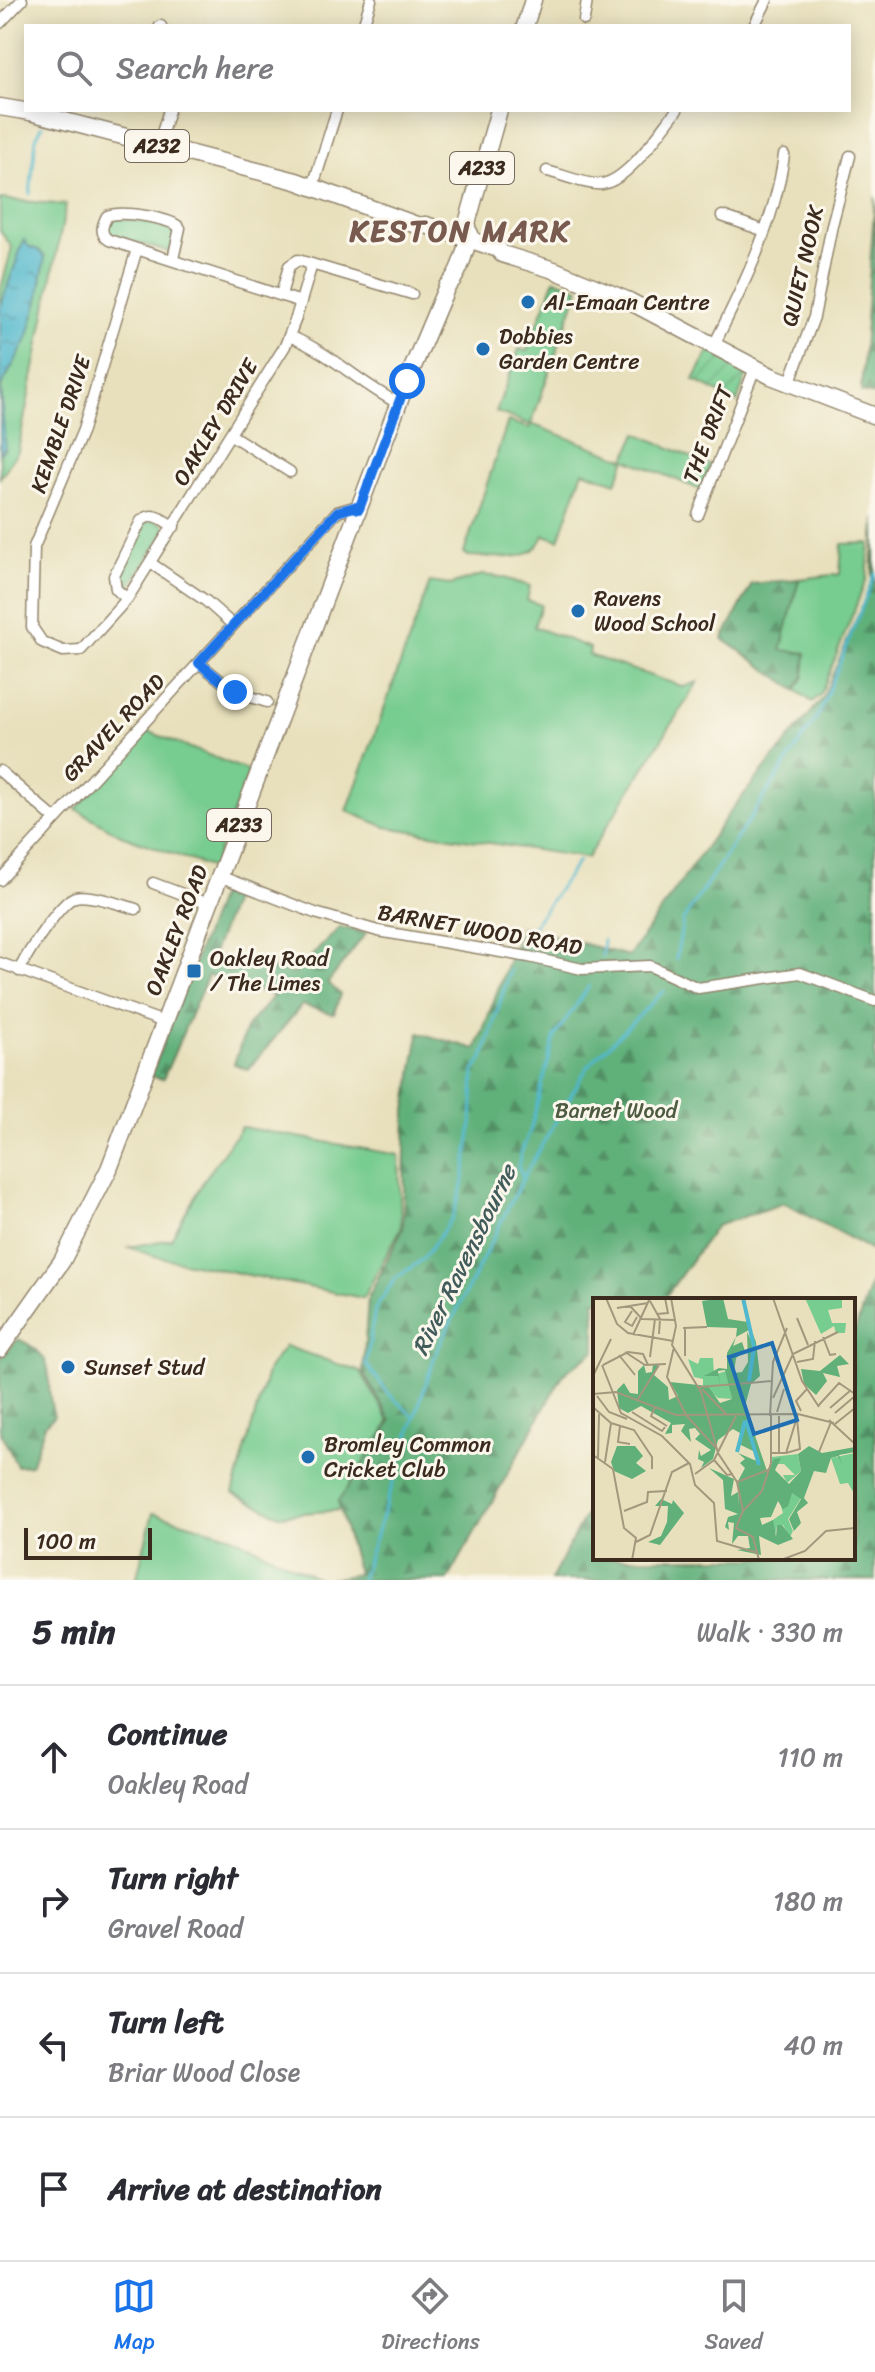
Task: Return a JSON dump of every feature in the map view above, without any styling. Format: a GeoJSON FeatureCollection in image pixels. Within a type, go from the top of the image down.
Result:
{"type":"FeatureCollection","features":[{"type":"Feature","properties":{"kind":"main road"},"geometry":{"type":"LineString","coordinates":[[526,24],[533,0]]}},
{"type":"Feature","properties":{"kind":"main road","name":"A232"},"geometry":{"type":"LineString","coordinates":[[0,107],[24,112]]}},
{"type":"Feature","properties":{"kind":"main road","name":"A232"},"geometry":{"type":"LineString","coordinates":[[25,112],[203,155],[313,186],[419,226],[426,225],[463,239],[495,257],[502,254],[554,270],[629,301],[789,384],[875,416]]}},
{"type":"Feature","properties":{"kind":"main road","name":"A233"},"geometry":{"type":"LineString","coordinates":[[463,239],[498,112]]}},
{"type":"Feature","properties":{"kind":"main road","name":"OAKLEY ROAD"},"geometry":{"type":"LineString","coordinates":[[0,1349],[56,1270],[97,1196],[398,403],[447,286],[453,281],[463,239]]}},
{"type":"Feature","properties":{"kind":"street"},"geometry":{"type":"LineString","coordinates":[[0,23],[22,0]]}},
{"type":"Feature","properties":{"kind":"street"},"geometry":{"type":"LineString","coordinates":[[364,24],[371,0]]}},
{"type":"Feature","properties":{"kind":"street"},"geometry":{"type":"LineString","coordinates":[[584,20],[587,0]]}},
{"type":"Feature","properties":{"kind":"street"},"geometry":{"type":"LineString","coordinates":[[755,24],[767,0]]}},
{"type":"Feature","properties":{"kind":"street"},"geometry":{"type":"LineString","coordinates":[[158,146],[168,112]]}},
{"type":"Feature","properties":{"kind":"street"},"geometry":{"type":"LineString","coordinates":[[313,186],[336,112]]}},
{"type":"Feature","properties":{"kind":"street"},"geometry":{"type":"LineString","coordinates":[[547,171],[599,185],[619,178],[675,112]]}},
{"type":"Feature","properties":{"kind":"street"},"geometry":{"type":"LineString","coordinates":[[714,345],[765,231],[780,181],[784,155]]}},
{"type":"Feature","properties":{"kind":"street","name":"QUIET NOOK"},"geometry":{"type":"LineString","coordinates":[[789,384],[814,317],[832,225],[850,156]]}},
{"type":"Feature","properties":{"kind":"street"},"geometry":{"type":"LineString","coordinates":[[173,259],[181,233],[174,222],[120,213],[107,216],[102,231],[104,237],[301,302]]}},
{"type":"Feature","properties":{"kind":"street"},"geometry":{"type":"LineString","coordinates":[[722,216],[765,231]]}},
{"type":"Feature","properties":{"kind":"street","name":"KEMBLE DRIVE"},"geometry":{"type":"LineString","coordinates":[[56,649],[42,642],[32,627],[34,547],[83,430],[137,249]]}},
{"type":"Feature","properties":{"kind":"street"},"geometry":{"type":"LineString","coordinates":[[281,295],[291,263],[298,260],[412,294]]}},
{"type":"Feature","properties":{"kind":"street","name":"OAKLEY DRIVE"},"geometry":{"type":"LineString","coordinates":[[56,649],[74,651],[85,647],[127,599],[152,564],[289,336],[312,264]]}},
{"type":"Feature","properties":{"kind":"street"},"geometry":{"type":"LineString","coordinates":[[289,336],[308,343],[375,391],[398,403]]}},
{"type":"Feature","properties":{"kind":"street","name":"THE DRIFT"},"geometry":{"type":"LineString","coordinates":[[698,515],[755,368]]}},
{"type":"Feature","properties":{"kind":"street"},"geometry":{"type":"LineString","coordinates":[[231,435],[290,472]]}},
{"type":"Feature","properties":{"kind":"street","name":"GRAVEL ROAD"},"geometry":{"type":"LineString","coordinates":[[0,880],[337,512],[354,507],[359,509]]}},
{"type":"Feature","properties":{"kind":"street"},"geometry":{"type":"LineString","coordinates":[[127,599],[116,589],[114,576],[141,521],[156,516],[174,527]]}},
{"type":"Feature","properties":{"kind":"street"},"geometry":{"type":"LineString","coordinates":[[152,564],[206,601],[233,625]]}},
{"type":"Feature","properties":{"kind":"street"},"geometry":{"type":"LineString","coordinates":[[199,663],[235,692],[267,702]]}},
{"type":"Feature","properties":{"kind":"street"},"geometry":{"type":"LineString","coordinates":[[0,771],[55,819]]}},
{"type":"Feature","properties":{"kind":"street","name":"BARNET WOOD ROAD"},"geometry":{"type":"LineString","coordinates":[[219,876],[315,913],[378,931],[582,969],[650,966],[698,988],[800,973],[875,1001]]}},
{"type":"Feature","properties":{"kind":"street"},"geometry":{"type":"LineString","coordinates":[[153,883],[209,904]]}},
{"type":"Feature","properties":{"kind":"street"},"geometry":{"type":"LineString","coordinates":[[19,971],[27,952],[71,899],[84,896],[136,909]]}},
{"type":"Feature","properties":{"kind":"street"},"geometry":{"type":"LineString","coordinates":[[0,963],[164,1022]]}},
{"type":"Feature","properties":{"kind":"green space"},"geometry":{"type":"Polygon","coordinates":[[[875,197],[875,395],[861,392],[875,197]]]}},
{"type":"Feature","properties":{"kind":"green space"},"geometry":{"type":"Polygon","coordinates":[[[0,199],[66,205],[18,451],[0,478],[0,292],[12,248],[0,230],[0,199]]]}},
{"type":"Feature","properties":{"kind":"green space"},"geometry":{"type":"Polygon","coordinates":[[[114,217],[174,226],[176,232],[170,252],[107,234],[109,221],[114,217]]]}},
{"type":"Feature","properties":{"kind":"green space"},"geometry":{"type":"Polygon","coordinates":[[[555,279],[579,288],[531,424],[625,459],[637,433],[711,466],[701,490],[626,459],[616,483],[583,471],[559,540],[544,535],[539,545],[531,551],[512,557],[468,556],[464,553],[508,421],[529,428],[531,425],[496,412],[519,349],[527,351],[555,279]]]}},
{"type":"Feature","properties":{"kind":"green space"},"geometry":{"type":"Polygon","coordinates":[[[709,351],[748,371],[737,402],[694,380],[709,351]]]}},
{"type":"Feature","properties":{"kind":"green space","name":"Barnet Wood"},"geometry":{"type":"Polygon","coordinates":[[[875,518],[875,1252],[784,1203],[716,1226],[664,1298],[593,1298],[593,1352],[564,1373],[448,1580],[324,1580],[358,1574],[338,1502],[391,1421],[363,1372],[368,1298],[403,1228],[406,1110],[419,1033],[476,1049],[521,927],[629,956],[731,810],[823,698],[872,582],[875,518]]]}},
{"type":"Feature","properties":{"kind":"green space"},"geometry":{"type":"Polygon","coordinates":[[[154,519],[166,530],[126,592],[117,578],[146,522],[154,519]]]}},
{"type":"Feature","properties":{"kind":"green space"},"geometry":{"type":"Polygon","coordinates":[[[870,543],[867,578],[821,694],[812,702],[796,690],[804,676],[780,651],[799,579],[840,574],[842,544],[870,543]]]}},
{"type":"Feature","properties":{"kind":"green space"},"geometry":{"type":"Polygon","coordinates":[[[482,575],[530,586],[527,600],[541,605],[534,627],[590,648],[589,655],[684,687],[698,682],[587,858],[386,827],[347,811],[430,582],[450,585],[482,575]]]}},
{"type":"Feature","properties":{"kind":"green space"},"geometry":{"type":"Polygon","coordinates":[[[799,579],[781,650],[806,653],[804,676],[796,690],[723,639],[752,584],[799,579]]]}},
{"type":"Feature","properties":{"kind":"green space"},"geometry":{"type":"Polygon","coordinates":[[[147,731],[249,771],[212,868],[121,835],[76,809],[147,731]]]}},
{"type":"Feature","properties":{"kind":"green space"},"geometry":{"type":"Polygon","coordinates":[[[224,883],[238,887],[212,956],[294,974],[340,927],[366,933],[328,983],[340,994],[334,1014],[302,1005],[248,1070],[234,1064],[247,1026],[274,996],[208,975],[163,1079],[151,1076],[224,883]]]}},
{"type":"Feature","properties":{"kind":"green space"},"geometry":{"type":"Polygon","coordinates":[[[241,1127],[399,1155],[401,1228],[363,1298],[154,1256],[129,1247],[171,1239],[204,1180],[241,1127]]]}},
{"type":"Feature","properties":{"kind":"green space"},"geometry":{"type":"Polygon","coordinates":[[[875,1270],[875,1580],[551,1580],[584,1517],[593,1510],[593,1560],[855,1560],[855,1331],[875,1270]]]}},
{"type":"Feature","properties":{"kind":"green space"},"geometry":{"type":"Polygon","coordinates":[[[18,1339],[32,1347],[46,1363],[54,1416],[45,1425],[31,1465],[17,1466],[0,1431],[0,1359],[18,1339]]]}},
{"type":"Feature","properties":{"kind":"green space","name":"Bromley Common Cricket Club"},"geometry":{"type":"Polygon","coordinates":[[[285,1346],[361,1372],[389,1421],[352,1509],[279,1515],[233,1493],[268,1369],[285,1346]]]}},
{"type":"Feature","properties":{"kind":"green space"},"geometry":{"type":"Polygon","coordinates":[[[153,1513],[232,1536],[321,1580],[136,1580],[153,1513]]]}},
{"type":"Feature","properties":{"kind":"water"},"geometry":{"type":"Polygon","coordinates":[[[24,240],[45,257],[38,301],[27,339],[1,387],[5,448],[0,453],[0,307],[24,240]]]}},
{"type":"Feature","properties":{"kind":"waterway"},"geometry":{"type":"LineString","coordinates":[[30,194],[36,138],[43,125]]}},
{"type":"Feature","properties":{"kind":"waterway","name":"River Ravensbourne"},"geometry":{"type":"LineString","coordinates":[[676,959],[683,920],[820,712],[875,574]]}},
{"type":"Feature","properties":{"kind":"waterway"},"geometry":{"type":"LineString","coordinates":[[521,944],[578,861]]}},
{"type":"Feature","properties":{"kind":"waterway"},"geometry":{"type":"LineString","coordinates":[[602,957],[603,940]]}},
{"type":"Feature","properties":{"kind":"waterway"},"geometry":{"type":"LineString","coordinates":[[413,1416],[389,1394],[366,1364],[375,1309],[395,1279],[423,1259],[452,1218],[463,1185],[472,1124],[474,1071],[483,1058],[510,970]]}},
{"type":"Feature","properties":{"kind":"waterway"},"geometry":{"type":"LineString","coordinates":[[523,1177],[518,1166],[555,1036],[589,986]]}},
{"type":"Feature","properties":{"kind":"waterway","name":"River Ravensbourne"},"geometry":{"type":"LineString","coordinates":[[361,1580],[437,1350],[525,1174],[588,1066],[664,991]]}},
{"type":"Feature","properties":{"kind":"place","name":"Al-Emaan Centre"},"geometry":{"type":"Point","coordinates":[528,302]}},
{"type":"Feature","properties":{"kind":"place","name":"Dobbies Garden Centre"},"geometry":{"type":"Point","coordinates":[483,349]}},
{"type":"Feature","properties":{"kind":"place","name":"Ravens Wood School"},"geometry":{"type":"Point","coordinates":[578,611]}},
{"type":"Feature","properties":{"kind":"place","name":"Oakley Road / The Limes"},"geometry":{"type":"Point","coordinates":[194,971]}},
{"type":"Feature","properties":{"kind":"place","name":"Sunset Stud"},"geometry":{"type":"Point","coordinates":[68,1367]}},
{"type":"Feature","properties":{"kind":"place","name":"Bromley Common Cricket Club"},"geometry":{"type":"Point","coordinates":[308,1457]}},
{"type":"Feature","properties":{"kind":"district","name":"KESTON MARK"},"geometry":{"type":"Point","coordinates":[460,231]}},
{"type":"Feature","properties":{"kind":"route"},"geometry":{"type":"LineString","coordinates":[[235,692],[199,663],[337,512],[354,507],[359,509],[407,381]]}}]}
